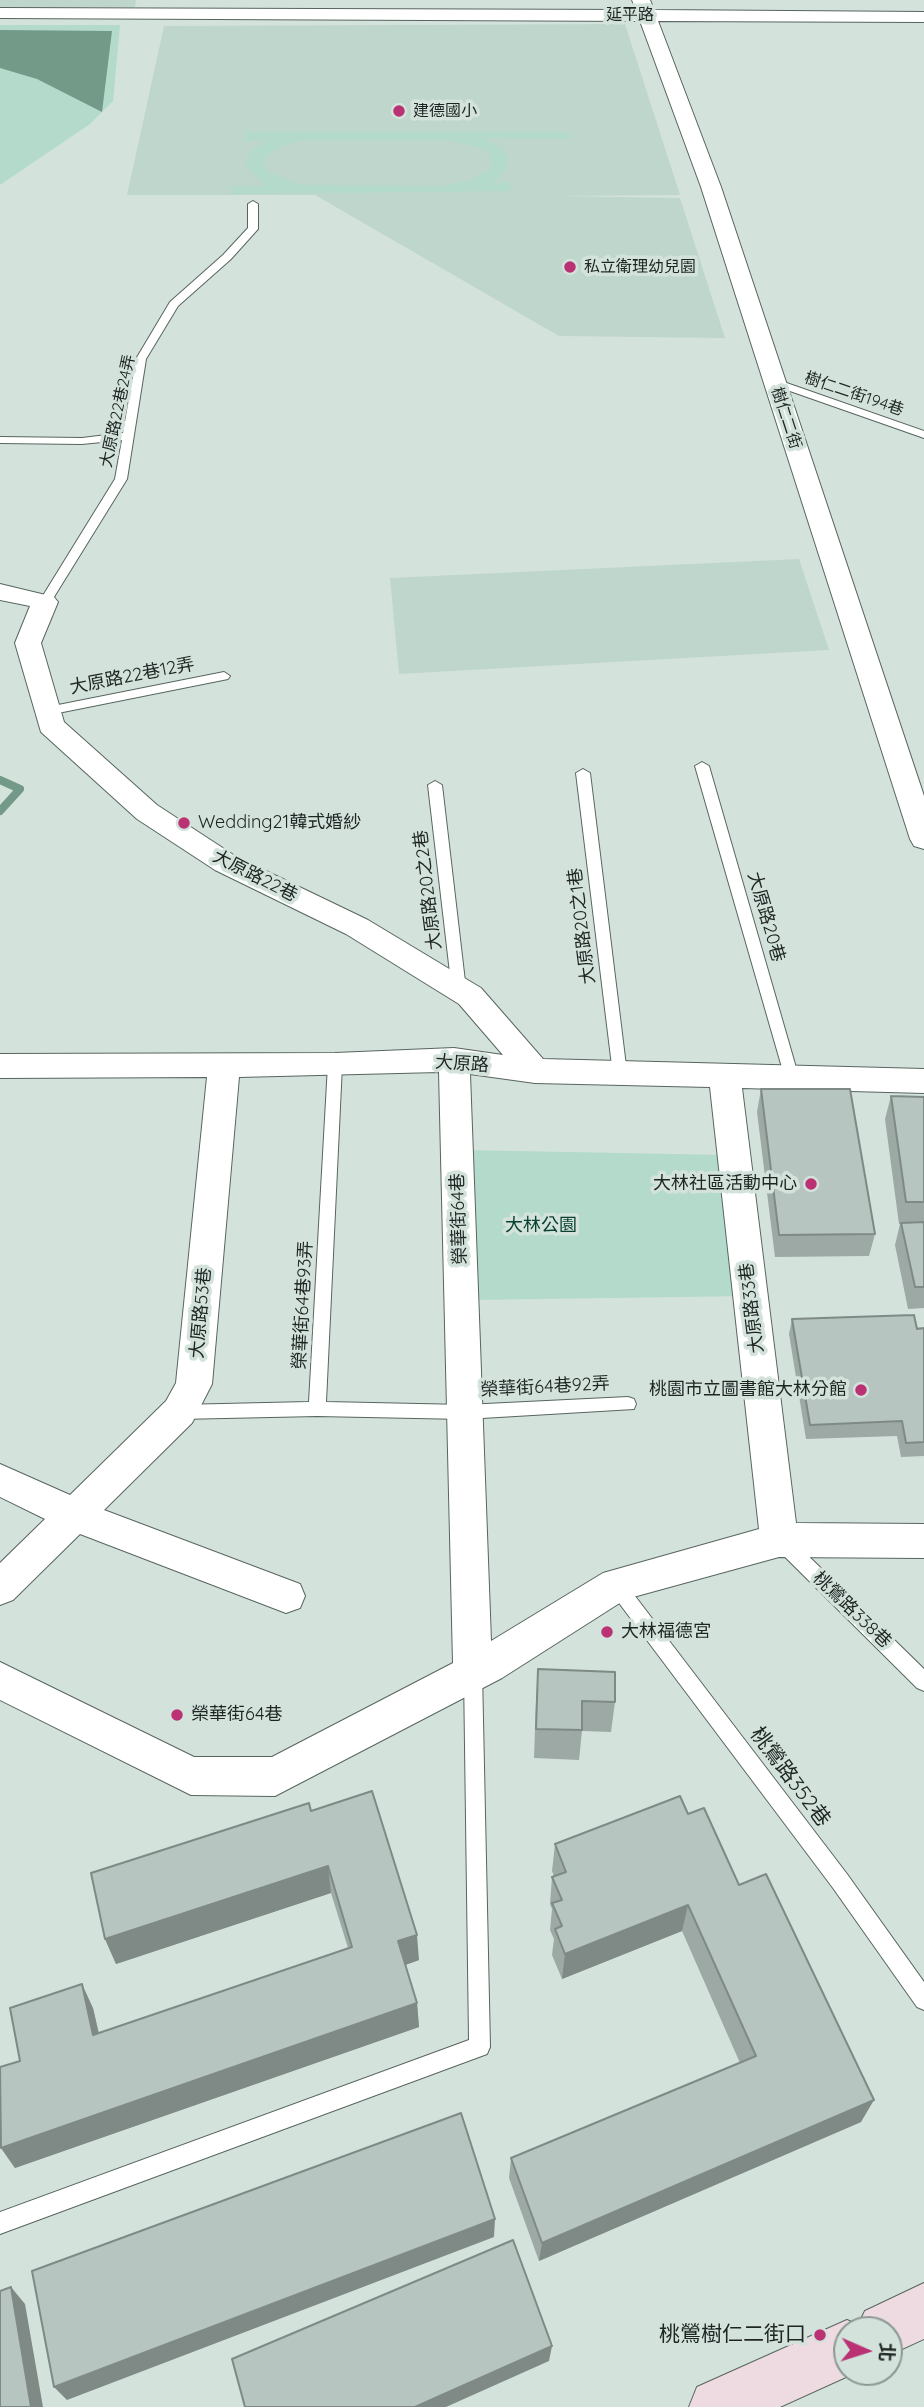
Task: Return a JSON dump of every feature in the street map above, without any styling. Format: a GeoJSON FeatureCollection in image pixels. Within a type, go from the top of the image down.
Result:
{"type":"FeatureCollection","features":[{"type":"Feature","properties":{"kind":"main road"},"geometry":{"type":"LineString","coordinates":[[903,2320],[924,2310]]}},
{"type":"Feature","properties":{"kind":"main road"},"geometry":{"type":"LineString","coordinates":[[717,2407],[833,2354]]}},
{"type":"Feature","properties":{"kind":"street","name":"延平路"},"geometry":{"type":"LineString","coordinates":[[0,13],[644,8],[924,17]]}},
{"type":"Feature","properties":{"kind":"street","name":"樹仁二街"},"geometry":{"type":"LineString","coordinates":[[644,8],[711,187],[924,839]]}},
{"type":"Feature","properties":{"kind":"street"},"geometry":{"type":"LineString","coordinates":[[0,592],[45,602]]}},
{"type":"Feature","properties":{"kind":"street","name":"大原路22巷"},"geometry":{"type":"LineString","coordinates":[[45,602],[28,643],[51,726],[147,812],[225,863],[357,927],[470,996],[535,1071]]}},
{"type":"Feature","properties":{"kind":"street","name":"大原路"},"geometry":{"type":"LineString","coordinates":[[0,1066],[335,1065],[454,1060],[535,1071],[924,1081]]}},
{"type":"Feature","properties":{"kind":"street","name":"榮華街64巷"},"geometry":{"type":"LineString","coordinates":[[454,1060],[473,1673]]}},
{"type":"Feature","properties":{"kind":"street","name":"大原路53巷"},"geometry":{"type":"LineString","coordinates":[[0,1588],[179,1412],[194,1384],[224,1065]]}},
{"type":"Feature","properties":{"kind":"street","name":"大原路33巷"},"geometry":{"type":"LineString","coordinates":[[725,1076],[779,1539]]}},
{"type":"Feature","properties":{"kind":"street"},"geometry":{"type":"LineString","coordinates":[[0,1480],[75,1515],[286,1596]]}},
{"type":"Feature","properties":{"kind":"street"},"geometry":{"type":"LineString","coordinates":[[0,1680],[191,1776],[275,1777],[473,1673],[616,1585],[779,1539],[924,1541]]}},
{"type":"Feature","properties":{"kind":"lane","name":"大原路22巷24弄"},"geometry":{"type":"LineString","coordinates":[[45,602],[121,478],[141,359],[174,304],[228,257],[253,229],[253,204]]}},
{"type":"Feature","properties":{"kind":"lane","name":"樹仁二街194巷"},"geometry":{"type":"LineString","coordinates":[[775,382],[924,435]]}},
{"type":"Feature","properties":{"kind":"lane"},"geometry":{"type":"LineString","coordinates":[[0,440],[82,441],[128,436]]}},
{"type":"Feature","properties":{"kind":"lane","name":"大原路22巷12弄"},"geometry":{"type":"LineString","coordinates":[[48,711],[224,676]]}},
{"type":"Feature","properties":{"kind":"lane","name":"大原路20巷"},"geometry":{"type":"LineString","coordinates":[[702,766],[792,1078]]}},
{"type":"Feature","properties":{"kind":"lane","name":"大原路20之1巷"},"geometry":{"type":"LineString","coordinates":[[583,773],[620,1074]]}},
{"type":"Feature","properties":{"kind":"lane","name":"大原路20之2巷"},"geometry":{"type":"LineString","coordinates":[[435,785],[459,990]]}},
{"type":"Feature","properties":{"kind":"lane","name":"榮華街64巷93弄"},"geometry":{"type":"LineString","coordinates":[[317,1409],[335,1065]]}},
{"type":"Feature","properties":{"kind":"lane","name":"榮華街64巷92弄"},"geometry":{"type":"LineString","coordinates":[[317,1409],[465,1412],[628,1404]]}},
{"type":"Feature","properties":{"kind":"lane"},"geometry":{"type":"LineString","coordinates":[[179,1412],[317,1409]]}},
{"type":"Feature","properties":{"kind":"lane","name":"桃鶯路338巷"},"geometry":{"type":"LineString","coordinates":[[779,1539],[924,1682]]}},
{"type":"Feature","properties":{"kind":"lane","name":"桃鶯路352巷"},"geometry":{"type":"LineString","coordinates":[[616,1585],[840,1881],[924,2000]]}},
{"type":"Feature","properties":{"kind":"lane","name":"榮華街64巷"},"geometry":{"type":"LineString","coordinates":[[0,2223],[480,2047],[473,1673]]}},
{"type":"Feature","properties":{"kind":"shaded area"},"geometry":{"type":"Polygon","coordinates":[[[0,0],[136,0],[135,7],[0,7],[0,0]]]}},
{"type":"Feature","properties":{"kind":"shaded area","name":"建德國小"},"geometry":{"type":"Polygon","coordinates":[[[625,24],[680,195],[560,196],[680,198],[725,338],[559,336],[315,195],[127,195],[164,26],[625,24]]]}},
{"type":"Feature","properties":{"kind":"shaded area"},"geometry":{"type":"Polygon","coordinates":[[[0,30],[112,31],[102,112],[37,79],[0,68],[0,30]]]}},
{"type":"Feature","properties":{"kind":"shaded area"},"geometry":{"type":"Polygon","coordinates":[[[799,559],[829,650],[399,674],[390,578],[799,559]]]}},
{"type":"Feature","properties":{"kind":"green space"},"geometry":{"type":"Polygon","coordinates":[[[0,25],[120,25],[113,101],[90,124],[0,185],[0,25]]]}},
{"type":"Feature","properties":{"kind":"green space"},"geometry":{"type":"Polygon","coordinates":[[[244,132],[570,132],[571,139],[484,138],[503,150],[508,159],[501,177],[490,183],[510,182],[511,191],[230,194],[232,186],[266,186],[245,166],[254,148],[268,140],[243,141],[244,132]],[[301,140],[275,149],[266,156],[264,165],[268,172],[302,185],[443,186],[471,180],[489,170],[492,163],[488,152],[448,140],[301,140]]]}},
{"type":"Feature","properties":{"kind":"green space","name":"大林公園"},"geometry":{"type":"Polygon","coordinates":[[[464,1150],[726,1155],[751,1296],[470,1300],[464,1150]]]}},
{"type":"Feature","properties":{"kind":"building","name":"大林社區活動中心"},"geometry":{"type":"Polygon","coordinates":[[[761,1089],[850,1089],[875,1234],[779,1235],[761,1089]]]}},
{"type":"Feature","properties":{"kind":"building"},"geometry":{"type":"Polygon","coordinates":[[[891,1096],[924,1097],[924,1202],[906,1202],[891,1096]]]}},
{"type":"Feature","properties":{"kind":"building"},"geometry":{"type":"Polygon","coordinates":[[[924,1222],[924,1287],[915,1287],[901,1223],[924,1222]]]}},
{"type":"Feature","properties":{"kind":"building","name":"桃園市立圖書館大林分館"},"geometry":{"type":"Polygon","coordinates":[[[914,1315],[917,1329],[924,1328],[924,1442],[906,1443],[902,1421],[810,1425],[792,1319],[914,1315]]]}},
{"type":"Feature","properties":{"kind":"building"},"geometry":{"type":"Polygon","coordinates":[[[538,1669],[615,1672],[615,1702],[582,1701],[582,1730],[536,1729],[538,1669]]]}},
{"type":"Feature","properties":{"kind":"building"},"geometry":{"type":"Polygon","coordinates":[[[372,1791],[417,1935],[398,1941],[417,2003],[1,2148],[0,2067],[20,2061],[10,2008],[82,1984],[93,2035],[352,1947],[328,1866],[105,1939],[91,1873],[309,1803],[311,1811],[372,1791]]]}},
{"type":"Feature","properties":{"kind":"building"},"geometry":{"type":"Polygon","coordinates":[[[680,1796],[688,1814],[704,1808],[739,1885],[766,1874],[874,2100],[542,2243],[511,2158],[756,2056],[688,1905],[565,1954],[555,1929],[562,1926],[552,1903],[562,1900],[552,1877],[566,1872],[555,1844],[680,1796]]]}},
{"type":"Feature","properties":{"kind":"building"},"geometry":{"type":"Polygon","coordinates":[[[461,2113],[495,2219],[54,2387],[32,2271],[461,2113]]]}},
{"type":"Feature","properties":{"kind":"building"},"geometry":{"type":"Polygon","coordinates":[[[513,2240],[552,2346],[415,2407],[245,2407],[232,2359],[513,2240]]]}},
{"type":"Feature","properties":{"kind":"building"},"geometry":{"type":"Polygon","coordinates":[[[11,2287],[31,2407],[0,2407],[0,2291],[11,2287]]]}},
{"type":"Feature","properties":{"kind":"waterway"},"geometry":{"type":"LineString","coordinates":[[0,780],[20,789],[0,811]]}},
{"type":"Feature","properties":{"kind":"place","name":"建德國小"},"geometry":{"type":"Point","coordinates":[399,111]}},
{"type":"Feature","properties":{"kind":"place","name":"私立衛理幼兒園"},"geometry":{"type":"Point","coordinates":[570,267]}},
{"type":"Feature","properties":{"kind":"place","name":"Wedding21韓式婚紗"},"geometry":{"type":"Point","coordinates":[184,823]}},
{"type":"Feature","properties":{"kind":"place","name":"大林社區活動中心"},"geometry":{"type":"Point","coordinates":[811,1184]}},
{"type":"Feature","properties":{"kind":"place","name":"桃園市立圖書館大林分館"},"geometry":{"type":"Point","coordinates":[861,1390]}},
{"type":"Feature","properties":{"kind":"place","name":"大林福德宮"},"geometry":{"type":"Point","coordinates":[607,1632]}},
{"type":"Feature","properties":{"kind":"place","name":"榮華街64巷"},"geometry":{"type":"Point","coordinates":[177,1715]}},
{"type":"Feature","properties":{"kind":"place","name":"桃鶯樹仁二街口"},"geometry":{"type":"Point","coordinates":[820,2335]}}]}
